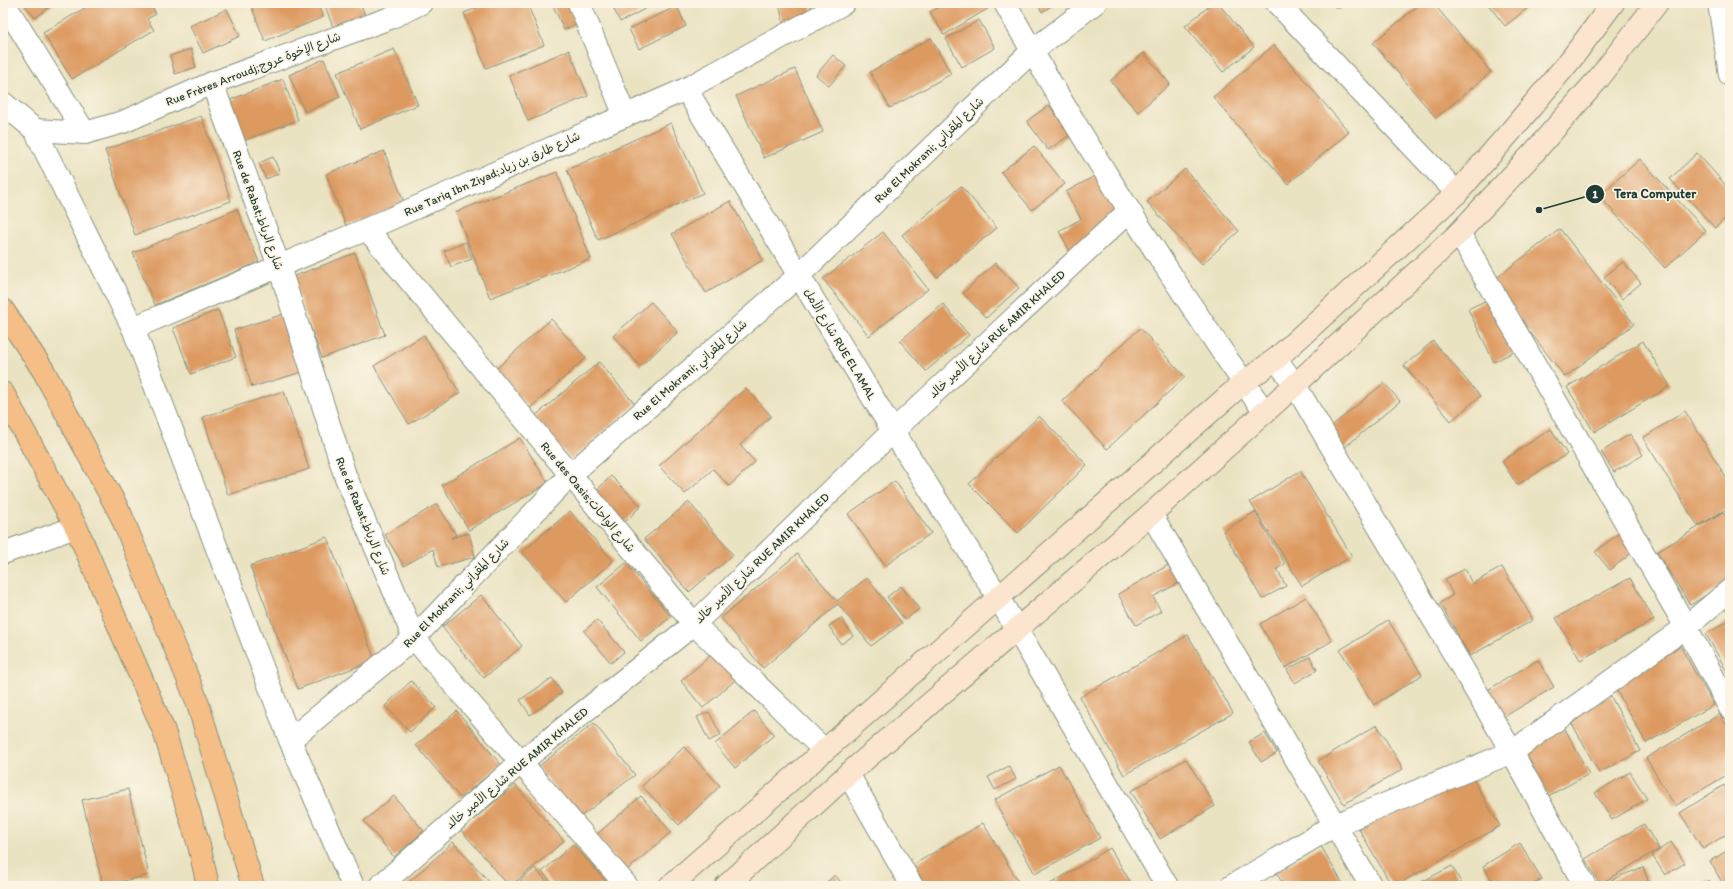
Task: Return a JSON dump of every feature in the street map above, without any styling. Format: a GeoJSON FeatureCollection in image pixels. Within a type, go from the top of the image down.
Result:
{"type":"FeatureCollection","features":[{"type":"Feature","properties":{"kind":"highway"},"geometry":{"type":"LineString","coordinates":[[3,310],[43,370],[121,515],[197,701],[253,886]]}},
{"type":"Feature","properties":{"kind":"highway"},"geometry":{"type":"LineString","coordinates":[[3,393],[76,527],[164,731],[199,845],[208,886]]}},
{"type":"Feature","properties":{"kind":"main road"},"geometry":{"type":"LineString","coordinates":[[670,886],[1243,383],[1276,359],[1456,193],[1557,76],[1613,3]]}},
{"type":"Feature","properties":{"kind":"main road"},"geometry":{"type":"LineString","coordinates":[[726,886],[848,774],[1150,514],[1265,412],[1459,233],[1542,144],[1598,78],[1657,3]]}},
{"type":"Feature","properties":{"kind":"street"},"geometry":{"type":"LineString","coordinates":[[4,3],[85,133]]}},
{"type":"Feature","properties":{"kind":"street","name":"Rue Frères Arroudj;شارع الإخوة عروج"},"geometry":{"type":"LineString","coordinates":[[36,130],[85,133],[123,122],[387,10],[421,3]]}},
{"type":"Feature","properties":{"kind":"street"},"geometry":{"type":"LineString","coordinates":[[578,3],[625,116]]}},
{"type":"Feature","properties":{"kind":"street","name":"Rue Tariq Ibn Ziyad;شارع طارق بن زياد"},"geometry":{"type":"LineString","coordinates":[[133,328],[367,229],[686,89],[844,3]]}},
{"type":"Feature","properties":{"kind":"street"},"geometry":{"type":"LineString","coordinates":[[1005,3],[1032,51],[1129,211],[1243,383],[1265,412]]}},
{"type":"Feature","properties":{"kind":"street","name":"Rue El Mokrani; شارع المقراني"},"geometry":{"type":"LineString","coordinates":[[290,740],[414,638],[570,475],[798,276],[1032,51],[1095,3]]}},
{"type":"Feature","properties":{"kind":"street"},"geometry":{"type":"LineString","coordinates":[[1277,3],[1456,193]]}},
{"type":"Feature","properties":{"kind":"street"},"geometry":{"type":"LineString","coordinates":[[1719,3],[1730,75]]}},
{"type":"Feature","properties":{"kind":"street","name":"Rue de Rabat;شارع الرباط"},"geometry":{"type":"LineString","coordinates":[[212,83],[279,266],[345,475],[414,638],[627,886]]}},
{"type":"Feature","properties":{"kind":"street","name":"شارع الأمل RUE EL AMAL"},"geometry":{"type":"LineString","coordinates":[[686,89],[893,431],[998,597],[1167,886]]}},
{"type":"Feature","properties":{"kind":"street"},"geometry":{"type":"LineString","coordinates":[[3,103],[36,130],[133,328],[290,740],[353,886]]}},
{"type":"Feature","properties":{"kind":"street","name":"شارع الأمير خالد RUE AMIR KHALED"},"geometry":{"type":"LineString","coordinates":[[380,886],[521,762],[694,624],[893,431],[1129,211]]}},
{"type":"Feature","properties":{"kind":"street","name":"Rue des Oasis;شارع الواحات"},"geometry":{"type":"LineString","coordinates":[[367,229],[694,624],[824,750]]}},
{"type":"Feature","properties":{"kind":"street"},"geometry":{"type":"LineString","coordinates":[[1459,233],[1686,627],[1730,708]]}},
{"type":"Feature","properties":{"kind":"street"},"geometry":{"type":"LineString","coordinates":[[1276,359],[1295,385],[1512,752],[1585,886]]}},
{"type":"Feature","properties":{"kind":"street"},"geometry":{"type":"LineString","coordinates":[[1150,514],[1371,886]]}},
{"type":"Feature","properties":{"kind":"street"},"geometry":{"type":"LineString","coordinates":[[3,553],[76,527]]}},
{"type":"Feature","properties":{"kind":"street"},"geometry":{"type":"LineString","coordinates":[[1232,886],[1335,825],[1512,752],[1686,627],[1730,590]]}},
{"type":"Feature","properties":{"kind":"street"},"geometry":{"type":"LineString","coordinates":[[848,774],[912,886]]}},
{"type":"Feature","properties":{"kind":"building"},"geometry":{"type":"Polygon","coordinates":[[[23,3],[55,3],[35,18],[23,3]]]}},
{"type":"Feature","properties":{"kind":"building"},"geometry":{"type":"Polygon","coordinates":[[[93,3],[150,3],[156,14],[147,19],[154,30],[72,79],[43,33],[93,3]]]}},
{"type":"Feature","properties":{"kind":"building"},"geometry":{"type":"Polygon","coordinates":[[[250,3],[317,3],[323,17],[265,41],[250,3]]]}},
{"type":"Feature","properties":{"kind":"building"},"geometry":{"type":"Polygon","coordinates":[[[324,3],[360,3],[365,15],[333,27],[324,3]]]}},
{"type":"Feature","properties":{"kind":"building"},"geometry":{"type":"Polygon","coordinates":[[[490,3],[527,3],[544,45],[486,68],[464,13],[490,3]]]}},
{"type":"Feature","properties":{"kind":"building"},"geometry":{"type":"Polygon","coordinates":[[[552,3],[576,3],[584,21],[564,30],[552,3]]]}},
{"type":"Feature","properties":{"kind":"building"},"geometry":{"type":"Polygon","coordinates":[[[611,3],[656,3],[620,22],[611,3]]]}},
{"type":"Feature","properties":{"kind":"building"},"geometry":{"type":"Polygon","coordinates":[[[779,3],[810,3],[813,16],[783,22],[779,3]]]}},
{"type":"Feature","properties":{"kind":"building"},"geometry":{"type":"Polygon","coordinates":[[[946,3],[986,3],[989,8],[944,35],[930,12],[946,3]]]}},
{"type":"Feature","properties":{"kind":"building"},"geometry":{"type":"Polygon","coordinates":[[[1037,3],[1056,3],[1042,12],[1037,3]]]}},
{"type":"Feature","properties":{"kind":"building"},"geometry":{"type":"Polygon","coordinates":[[[1213,3],[1218,3],[1254,47],[1223,72],[1185,26],[1213,3]]]}},
{"type":"Feature","properties":{"kind":"building"},"geometry":{"type":"Polygon","coordinates":[[[1332,3],[1346,3],[1338,9],[1332,3]]]}},
{"type":"Feature","properties":{"kind":"building"},"geometry":{"type":"Polygon","coordinates":[[[1421,3],[1433,3],[1491,72],[1436,118],[1373,43],[1421,3]]]}},
{"type":"Feature","properties":{"kind":"building"},"geometry":{"type":"Polygon","coordinates":[[[1487,3],[1534,3],[1505,26],[1487,3]]]}},
{"type":"Feature","properties":{"kind":"building"},"geometry":{"type":"Polygon","coordinates":[[[677,6],[686,26],[639,49],[629,29],[677,6]]]}},
{"type":"Feature","properties":{"kind":"building"},"geometry":{"type":"Polygon","coordinates":[[[227,9],[240,36],[203,53],[190,26],[227,9]]]}},
{"type":"Feature","properties":{"kind":"building"},"geometry":{"type":"Polygon","coordinates":[[[979,20],[995,48],[962,67],[946,39],[979,20]]]}},
{"type":"Feature","properties":{"kind":"building"},"geometry":{"type":"Polygon","coordinates":[[[931,38],[951,74],[890,108],[870,72],[931,38]]]}},
{"type":"Feature","properties":{"kind":"building"},"geometry":{"type":"Polygon","coordinates":[[[1274,45],[1349,132],[1288,184],[1213,97],[1274,45]]]}},
{"type":"Feature","properties":{"kind":"building"},"geometry":{"type":"Polygon","coordinates":[[[191,49],[196,67],[175,74],[170,56],[191,49]]]}},
{"type":"Feature","properties":{"kind":"building"},"geometry":{"type":"Polygon","coordinates":[[[394,49],[418,105],[360,129],[337,73],[394,49]]]}},
{"type":"Feature","properties":{"kind":"building"},"geometry":{"type":"Polygon","coordinates":[[[569,50],[588,96],[528,121],[509,75],[569,50]]]}},
{"type":"Feature","properties":{"kind":"building"},"geometry":{"type":"Polygon","coordinates":[[[1144,53],[1170,84],[1138,112],[1110,81],[1144,53]]]}},
{"type":"Feature","properties":{"kind":"building"},"geometry":{"type":"Polygon","coordinates":[[[833,55],[846,66],[829,86],[816,75],[833,55]]]}},
{"type":"Feature","properties":{"kind":"building"},"geometry":{"type":"Polygon","coordinates":[[[324,59],[340,97],[305,112],[289,75],[324,59]]]}},
{"type":"Feature","properties":{"kind":"building"},"geometry":{"type":"Polygon","coordinates":[[[795,69],[823,132],[764,158],[736,96],[795,69]]]}},
{"type":"Feature","properties":{"kind":"building"},"geometry":{"type":"Polygon","coordinates":[[[283,79],[298,120],[240,142],[225,102],[283,79]]]}},
{"type":"Feature","properties":{"kind":"building"},"geometry":{"type":"Polygon","coordinates":[[[1049,105],[1070,135],[1048,150],[1027,121],[1049,105]]]}},
{"type":"Feature","properties":{"kind":"building"},"geometry":{"type":"Polygon","coordinates":[[[201,116],[231,201],[135,235],[105,150],[201,116]]]}},
{"type":"Feature","properties":{"kind":"building"},"geometry":{"type":"Polygon","coordinates":[[[671,123],[703,193],[598,240],[567,170],[671,123]]]}},
{"type":"Feature","properties":{"kind":"building"},"geometry":{"type":"Polygon","coordinates":[[[1034,146],[1065,184],[1032,210],[1001,172],[1034,146]]]}},
{"type":"Feature","properties":{"kind":"building"},"geometry":{"type":"Polygon","coordinates":[[[384,151],[404,202],[346,226],[326,174],[384,151]]]}},
{"type":"Feature","properties":{"kind":"building"},"geometry":{"type":"Polygon","coordinates":[[[1697,153],[1730,190],[1730,214],[1715,228],[1670,179],[1697,153]]]}},
{"type":"Feature","properties":{"kind":"building"},"geometry":{"type":"Polygon","coordinates":[[[273,157],[280,173],[266,179],[259,163],[273,157]]]}},
{"type":"Feature","properties":{"kind":"building"},"geometry":{"type":"Polygon","coordinates":[[[1640,159],[1706,231],[1665,268],[1599,196],[1640,159]]]}},
{"type":"Feature","properties":{"kind":"building"},"geometry":{"type":"Polygon","coordinates":[[[1185,169],[1239,231],[1202,264],[1147,202],[1185,169]]]}},
{"type":"Feature","properties":{"kind":"building"},"geometry":{"type":"Polygon","coordinates":[[[557,172],[591,259],[490,298],[456,212],[557,172]]]}},
{"type":"Feature","properties":{"kind":"building"},"geometry":{"type":"Polygon","coordinates":[[[1100,173],[1125,218],[1070,251],[1059,231],[1081,219],[1066,192],[1100,173]]]}},
{"type":"Feature","properties":{"kind":"building"},"geometry":{"type":"Polygon","coordinates":[[[961,186],[997,228],[937,277],[902,235],[961,186]]]}},
{"type":"Feature","properties":{"kind":"building"},"geometry":{"type":"Polygon","coordinates":[[[730,201],[763,260],[706,293],[672,234],[730,201]]]}},
{"type":"Feature","properties":{"kind":"building"},"geometry":{"type":"Polygon","coordinates":[[[237,209],[259,262],[155,305],[133,253],[237,209]]]}},
{"type":"Feature","properties":{"kind":"building"},"geometry":{"type":"Polygon","coordinates":[[[1560,229],[1634,324],[1565,377],[1491,282],[1560,229]]]}},
{"type":"Feature","properties":{"kind":"building"},"geometry":{"type":"Polygon","coordinates":[[[883,232],[928,289],[869,336],[823,279],[883,232]]]}},
{"type":"Feature","properties":{"kind":"building"},"geometry":{"type":"Polygon","coordinates":[[[466,242],[472,259],[451,267],[444,251],[466,242]]]}},
{"type":"Feature","properties":{"kind":"building"},"geometry":{"type":"Polygon","coordinates":[[[355,253],[385,335],[322,358],[292,277],[355,253]]]}},
{"type":"Feature","properties":{"kind":"building"},"geometry":{"type":"Polygon","coordinates":[[[1623,262],[1641,283],[1622,299],[1604,277],[1623,262]]]}},
{"type":"Feature","properties":{"kind":"building"},"geometry":{"type":"Polygon","coordinates":[[[995,263],[1019,288],[986,318],[963,293],[995,263]]]}},
{"type":"Feature","properties":{"kind":"building"},"geometry":{"type":"Polygon","coordinates":[[[1493,297],[1519,349],[1494,362],[1468,309],[1493,297]]]}},
{"type":"Feature","properties":{"kind":"building"},"geometry":{"type":"Polygon","coordinates":[[[651,302],[678,332],[640,366],[613,336],[651,302]]]}},
{"type":"Feature","properties":{"kind":"building"},"geometry":{"type":"Polygon","coordinates":[[[943,304],[969,335],[926,371],[900,341],[943,304]]]}},
{"type":"Feature","properties":{"kind":"building"},"geometry":{"type":"Polygon","coordinates":[[[218,310],[236,357],[191,374],[173,328],[218,310]]]}},
{"type":"Feature","properties":{"kind":"building"},"geometry":{"type":"Polygon","coordinates":[[[284,314],[302,372],[252,387],[234,330],[284,314]]]}},
{"type":"Feature","properties":{"kind":"building"},"geometry":{"type":"Polygon","coordinates":[[[551,319],[586,358],[530,408],[495,370],[551,319]]]}},
{"type":"Feature","properties":{"kind":"building"},"geometry":{"type":"Polygon","coordinates":[[[1140,328],[1185,377],[1107,449],[1062,401],[1140,328]]]}},
{"type":"Feature","properties":{"kind":"building"},"geometry":{"type":"Polygon","coordinates":[[[424,335],[460,393],[409,424],[374,366],[424,335]]]}},
{"type":"Feature","properties":{"kind":"building"},"geometry":{"type":"Polygon","coordinates":[[[1433,341],[1480,396],[1451,421],[1404,366],[1433,341]]]}},
{"type":"Feature","properties":{"kind":"building"},"geometry":{"type":"Polygon","coordinates":[[[1643,341],[1670,386],[1594,432],[1567,387],[1643,341]]]}},
{"type":"Feature","properties":{"kind":"building"},"geometry":{"type":"Polygon","coordinates":[[[599,362],[635,404],[571,459],[534,417],[599,362]]]}},
{"type":"Feature","properties":{"kind":"building"},"geometry":{"type":"Polygon","coordinates":[[[1384,383],[1400,401],[1343,449],[1327,430],[1384,383]]]}},
{"type":"Feature","properties":{"kind":"building"},"geometry":{"type":"Polygon","coordinates":[[[746,388],[771,416],[740,445],[755,462],[729,486],[713,469],[685,494],[659,466],[746,388]]]}},
{"type":"Feature","properties":{"kind":"building"},"geometry":{"type":"Polygon","coordinates":[[[284,391],[309,469],[228,495],[203,417],[284,391]]]}},
{"type":"Feature","properties":{"kind":"building"},"geometry":{"type":"Polygon","coordinates":[[[1685,411],[1730,484],[1730,507],[1698,526],[1643,438],[1685,411]]]}},
{"type":"Feature","properties":{"kind":"building"},"geometry":{"type":"Polygon","coordinates":[[[1039,416],[1087,465],[1018,533],[969,484],[1039,416]]]}},
{"type":"Feature","properties":{"kind":"building"},"geometry":{"type":"Polygon","coordinates":[[[1551,429],[1567,454],[1517,485],[1502,461],[1551,429]]]}},
{"type":"Feature","properties":{"kind":"building"},"geometry":{"type":"Polygon","coordinates":[[[1630,434],[1643,455],[1614,472],[1601,452],[1630,434]]]}},
{"type":"Feature","properties":{"kind":"building"},"geometry":{"type":"Polygon","coordinates":[[[520,438],[548,483],[469,530],[442,485],[520,438]]]}},
{"type":"Feature","properties":{"kind":"building"},"geometry":{"type":"Polygon","coordinates":[[[1300,471],[1352,556],[1302,586],[1250,502],[1300,471]]]}},
{"type":"Feature","properties":{"kind":"building"},"geometry":{"type":"Polygon","coordinates":[[[611,476],[641,506],[623,524],[594,493],[611,476]]]}},
{"type":"Feature","properties":{"kind":"building"},"geometry":{"type":"Polygon","coordinates":[[[895,481],[931,533],[885,566],[848,514],[895,481]]]}},
{"type":"Feature","properties":{"kind":"building"},"geometry":{"type":"Polygon","coordinates":[[[689,502],[733,555],[689,592],[644,539],[689,502]]]}},
{"type":"Feature","properties":{"kind":"building"},"geometry":{"type":"Polygon","coordinates":[[[437,504],[456,535],[451,538],[469,533],[475,557],[438,567],[433,549],[404,566],[385,535],[437,504]]]}},
{"type":"Feature","properties":{"kind":"building"},"geometry":{"type":"Polygon","coordinates":[[[570,511],[613,561],[566,602],[522,552],[570,511]]]}},
{"type":"Feature","properties":{"kind":"building"},"geometry":{"type":"Polygon","coordinates":[[[1255,512],[1285,564],[1277,569],[1286,586],[1262,599],[1223,531],[1255,512]]]}},
{"type":"Feature","properties":{"kind":"building"},"geometry":{"type":"Polygon","coordinates":[[[1723,512],[1730,523],[1730,581],[1690,605],[1657,552],[1723,512]]]}},
{"type":"Feature","properties":{"kind":"building"},"geometry":{"type":"Polygon","coordinates":[[[1623,530],[1638,548],[1610,570],[1595,552],[1623,530]]]}},
{"type":"Feature","properties":{"kind":"building"},"geometry":{"type":"Polygon","coordinates":[[[327,537],[375,660],[298,689],[250,566],[327,537]]]}},
{"type":"Feature","properties":{"kind":"building"},"geometry":{"type":"Polygon","coordinates":[[[797,554],[837,601],[867,578],[902,623],[871,646],[838,604],[763,668],[721,618],[797,554]]]}},
{"type":"Feature","properties":{"kind":"building"},"geometry":{"type":"Polygon","coordinates":[[[626,563],[671,617],[641,641],[597,587],[626,563]]]}},
{"type":"Feature","properties":{"kind":"building"},"geometry":{"type":"Polygon","coordinates":[[[1172,563],[1182,581],[1153,597],[1161,611],[1136,625],[1118,594],[1172,563]]]}},
{"type":"Feature","properties":{"kind":"building"},"geometry":{"type":"Polygon","coordinates":[[[1502,567],[1533,620],[1470,656],[1440,603],[1453,595],[1445,579],[1465,569],[1472,584],[1502,567]]]}},
{"type":"Feature","properties":{"kind":"building"},"geometry":{"type":"Polygon","coordinates":[[[1630,578],[1654,620],[1580,660],[1556,618],[1630,578]]]}},
{"type":"Feature","properties":{"kind":"building"},"geometry":{"type":"Polygon","coordinates":[[[901,586],[919,609],[905,620],[887,597],[901,586]]]}},
{"type":"Feature","properties":{"kind":"building"},"geometry":{"type":"Polygon","coordinates":[[[481,595],[522,646],[484,678],[442,627],[481,595]]]}},
{"type":"Feature","properties":{"kind":"building"},"geometry":{"type":"Polygon","coordinates":[[[1306,597],[1332,641],[1285,668],[1260,624],[1306,597]]]}},
{"type":"Feature","properties":{"kind":"building"},"geometry":{"type":"Polygon","coordinates":[[[841,618],[853,636],[841,644],[829,626],[841,618]]]}},
{"type":"Feature","properties":{"kind":"building"},"geometry":{"type":"Polygon","coordinates":[[[597,620],[624,652],[611,663],[584,631],[597,620]]]}},
{"type":"Feature","properties":{"kind":"building"},"geometry":{"type":"Polygon","coordinates":[[[1388,620],[1422,675],[1374,705],[1340,650],[1388,620]]]}},
{"type":"Feature","properties":{"kind":"building"},"geometry":{"type":"Polygon","coordinates":[[[1730,620],[1730,677],[1706,634],[1730,620]]]}},
{"type":"Feature","properties":{"kind":"building"},"geometry":{"type":"Polygon","coordinates":[[[1188,635],[1233,713],[1124,775],[1080,697],[1188,635]]]}},
{"type":"Feature","properties":{"kind":"building"},"geometry":{"type":"Polygon","coordinates":[[[1680,646],[1714,705],[1646,743],[1613,684],[1680,646]]]}},
{"type":"Feature","properties":{"kind":"building"},"geometry":{"type":"Polygon","coordinates":[[[718,649],[741,675],[703,708],[681,681],[718,649]]]}},
{"type":"Feature","properties":{"kind":"building"},"geometry":{"type":"Polygon","coordinates":[[[1310,657],[1317,670],[1295,683],[1287,670],[1310,657]]]}},
{"type":"Feature","properties":{"kind":"building"},"geometry":{"type":"Polygon","coordinates":[[[1538,660],[1554,687],[1502,718],[1486,691],[1538,660]]]}},
{"type":"Feature","properties":{"kind":"building"},"geometry":{"type":"Polygon","coordinates":[[[552,678],[562,693],[530,715],[520,700],[552,678]]]}},
{"type":"Feature","properties":{"kind":"building"},"geometry":{"type":"Polygon","coordinates":[[[411,681],[436,707],[410,732],[385,706],[411,681]]]}},
{"type":"Feature","properties":{"kind":"building"},"geometry":{"type":"Polygon","coordinates":[[[1610,695],[1640,751],[1599,773],[1569,718],[1610,695]]]}},
{"type":"Feature","properties":{"kind":"building"},"geometry":{"type":"Polygon","coordinates":[[[457,711],[501,765],[460,798],[416,745],[457,711]]]}},
{"type":"Feature","properties":{"kind":"building"},"geometry":{"type":"Polygon","coordinates":[[[754,711],[774,735],[735,768],[715,744],[754,711]]]}},
{"type":"Feature","properties":{"kind":"building"},"geometry":{"type":"Polygon","coordinates":[[[709,712],[721,735],[709,741],[697,717],[709,712]]]}},
{"type":"Feature","properties":{"kind":"building"},"geometry":{"type":"Polygon","coordinates":[[[1720,714],[1730,730],[1730,773],[1675,806],[1646,758],[1720,714]]]}},
{"type":"Feature","properties":{"kind":"building"},"geometry":{"type":"Polygon","coordinates":[[[594,723],[635,775],[579,818],[538,767],[594,723]]]}},
{"type":"Feature","properties":{"kind":"building"},"geometry":{"type":"Polygon","coordinates":[[[1377,725],[1403,769],[1344,804],[1318,761],[1377,725]]]}},
{"type":"Feature","properties":{"kind":"building"},"geometry":{"type":"Polygon","coordinates":[[[1563,725],[1589,774],[1548,796],[1521,747],[1563,725]]]}},
{"type":"Feature","properties":{"kind":"building"},"geometry":{"type":"Polygon","coordinates":[[[1265,733],[1277,753],[1261,762],[1249,742],[1265,733]]]}},
{"type":"Feature","properties":{"kind":"building"},"geometry":{"type":"Polygon","coordinates":[[[684,747],[720,786],[679,825],[642,786],[684,747]]]}},
{"type":"Feature","properties":{"kind":"building"},"geometry":{"type":"Polygon","coordinates":[[[1186,759],[1215,806],[1160,839],[1131,791],[1186,759]]]}},
{"type":"Feature","properties":{"kind":"building"},"geometry":{"type":"Polygon","coordinates":[[[1059,765],[1100,838],[1035,874],[994,800],[1059,765]]]}},
{"type":"Feature","properties":{"kind":"building"},"geometry":{"type":"Polygon","coordinates":[[[1009,766],[1016,779],[995,790],[988,777],[1009,766]]]}},
{"type":"Feature","properties":{"kind":"building"},"geometry":{"type":"Polygon","coordinates":[[[1466,767],[1500,826],[1395,886],[1392,886],[1359,829],[1466,767]]]}},
{"type":"Feature","properties":{"kind":"building"},"geometry":{"type":"Polygon","coordinates":[[[1630,772],[1647,799],[1612,820],[1595,793],[1630,772]]]}},
{"type":"Feature","properties":{"kind":"building"},"geometry":{"type":"Polygon","coordinates":[[[515,785],[564,841],[511,886],[509,886],[461,830],[515,785]]]}},
{"type":"Feature","properties":{"kind":"building"},"geometry":{"type":"Polygon","coordinates":[[[1724,785],[1730,794],[1730,832],[1703,849],[1680,813],[1724,785]]]}},
{"type":"Feature","properties":{"kind":"building"},"geometry":{"type":"Polygon","coordinates":[[[128,789],[149,875],[103,886],[82,800],[128,789]]]}},
{"type":"Feature","properties":{"kind":"building"},"geometry":{"type":"Polygon","coordinates":[[[394,796],[424,831],[394,857],[364,821],[394,796]]]}},
{"type":"Feature","properties":{"kind":"building"},"geometry":{"type":"Polygon","coordinates":[[[641,796],[671,832],[626,871],[596,835],[641,796]]]}},
{"type":"Feature","properties":{"kind":"building"},"geometry":{"type":"Polygon","coordinates":[[[983,823],[1021,886],[926,886],[913,865],[983,823]]]}},
{"type":"Feature","properties":{"kind":"building"},"geometry":{"type":"Polygon","coordinates":[[[1644,824],[1659,849],[1600,884],[1585,859],[1644,824]]]}},
{"type":"Feature","properties":{"kind":"building"},"geometry":{"type":"Polygon","coordinates":[[[453,842],[493,886],[405,886],[453,842]]]}},
{"type":"Feature","properties":{"kind":"building"},"geometry":{"type":"Polygon","coordinates":[[[1671,842],[1685,863],[1665,875],[1652,855],[1671,842]]]}},
{"type":"Feature","properties":{"kind":"building"},"geometry":{"type":"Polygon","coordinates":[[[1520,843],[1542,879],[1531,886],[1496,886],[1483,866],[1520,843]]]}},
{"type":"Feature","properties":{"kind":"building"},"geometry":{"type":"Polygon","coordinates":[[[573,844],[610,886],[554,886],[542,872],[573,844]]]}},
{"type":"Feature","properties":{"kind":"building"},"geometry":{"type":"Polygon","coordinates":[[[1321,846],[1344,886],[1284,886],[1276,872],[1321,846]]]}},
{"type":"Feature","properties":{"kind":"building"},"geometry":{"type":"Polygon","coordinates":[[[1110,848],[1133,886],[1047,886],[1110,848]]]}},
{"type":"Feature","properties":{"kind":"building"},"geometry":{"type":"Polygon","coordinates":[[[1730,849],[1730,886],[1724,886],[1710,861],[1730,849]]]}},
{"type":"Feature","properties":{"kind":"building"},"geometry":{"type":"Polygon","coordinates":[[[1452,866],[1463,886],[1414,886],[1452,866]]]}},
{"type":"Feature","properties":{"kind":"building"},"geometry":{"type":"Polygon","coordinates":[[[1643,867],[1650,886],[1614,886],[1611,880],[1643,867]]]}},
{"type":"Feature","properties":{"kind":"building"},"geometry":{"type":"Polygon","coordinates":[[[535,868],[551,886],[514,886],[535,868]]]}},
{"type":"Feature","properties":{"kind":"building"},"geometry":{"type":"Polygon","coordinates":[[[835,875],[844,886],[822,886],[835,875]]]}},
{"type":"Feature","properties":{"kind":"building"},"geometry":{"type":"Polygon","coordinates":[[[1709,880],[1713,886],[1700,886],[1709,880]]]}},
{"type":"Feature","properties":{"kind":"place","name":"Tera Computer"},"geometry":{"type":"Point","coordinates":[1539,210]}}]}
